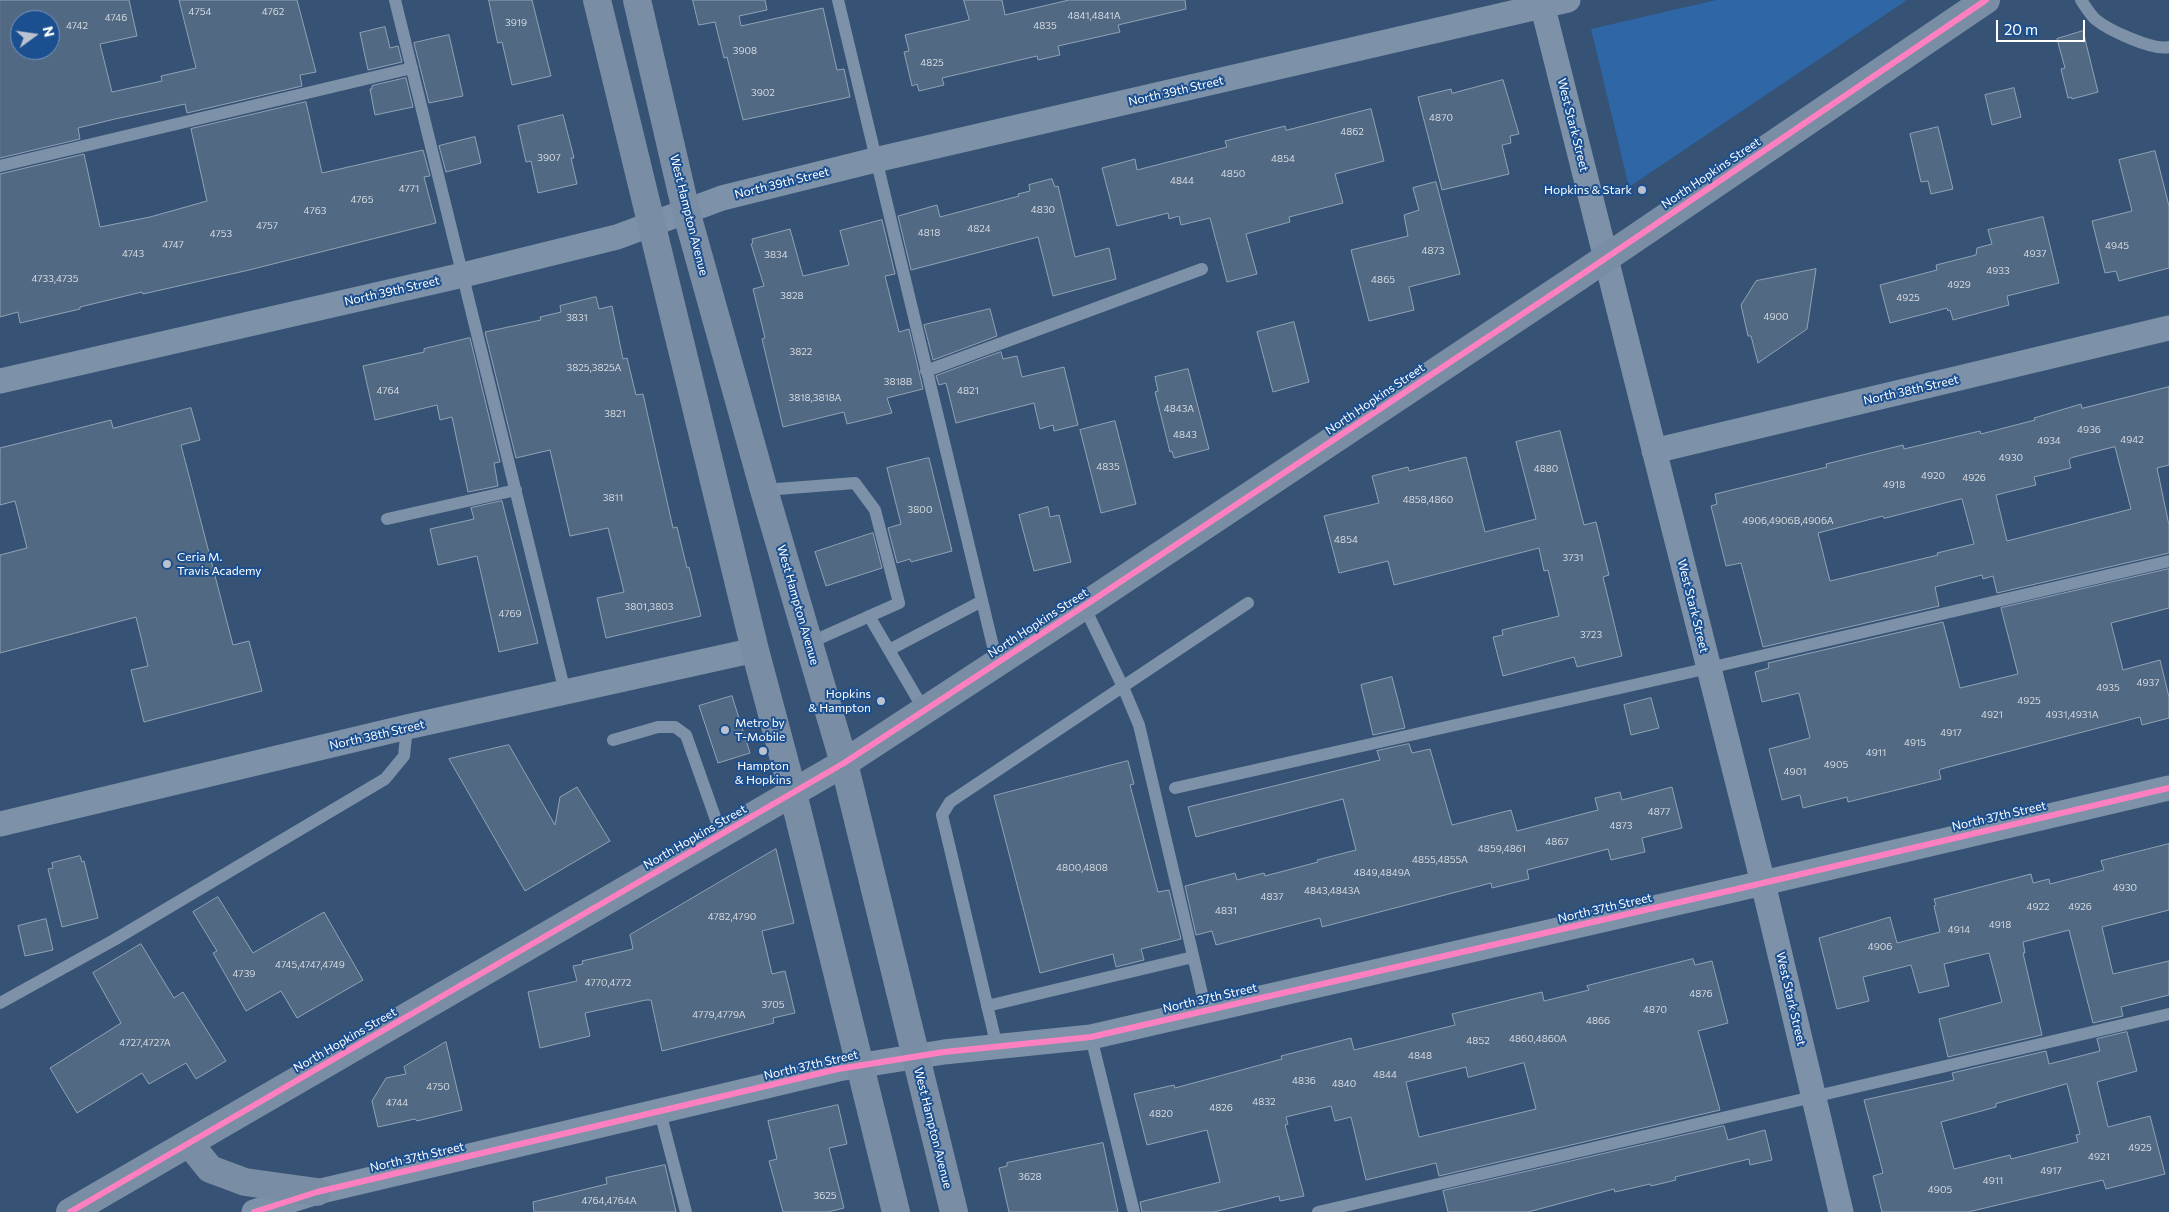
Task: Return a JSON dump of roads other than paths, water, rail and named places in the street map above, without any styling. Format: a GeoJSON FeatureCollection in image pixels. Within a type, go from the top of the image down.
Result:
{"type":"FeatureCollection","features":[{"type":"Feature","properties":{"kind":"main road"},"geometry":{"type":"LineString","coordinates":[[597,0],[755,650],[793,793],[896,1212]]}},
{"type":"Feature","properties":{"kind":"main road","name":"West Hampton Avenue"},"geometry":{"type":"LineString","coordinates":[[637,0],[686,211],[764,490],[844,763],[954,1212]]}},
{"type":"Feature","properties":{"kind":"main road","name":"North Hopkins Street"},"geometry":{"type":"LineString","coordinates":[[70,1212],[844,763],[1084,606],[1605,258],[1986,0]]}},
{"type":"Feature","properties":{"kind":"main road"},"geometry":{"type":"LineString","coordinates":[[189,1143],[210,1169],[245,1182],[317,1192]]}},
{"type":"Feature","properties":{"kind":"street","name":"North 39th Street"},"geometry":{"type":"LineString","coordinates":[[0,381],[463,275],[617,237],[722,198],[875,160],[1542,3],[1568,0]]}},
{"type":"Feature","properties":{"kind":"street","name":"West Stark Street"},"geometry":{"type":"LineString","coordinates":[[1542,3],[1763,883],[1841,1212]]}},
{"type":"Feature","properties":{"kind":"street","name":"North 38th Street"},"geometry":{"type":"LineString","coordinates":[[1654,451],[2169,328]]}},
{"type":"Feature","properties":{"kind":"street","name":"North 38th Street"},"geometry":{"type":"LineString","coordinates":[[0,824],[407,727],[755,650]]}},
{"type":"Feature","properties":{"kind":"street","name":"North 37th Street"},"geometry":{"type":"LineString","coordinates":[[254,1212],[317,1192],[860,1065],[915,1056],[1091,1037],[2169,788]]}},
{"type":"Feature","properties":{"kind":"lane"},"geometry":{"type":"LineString","coordinates":[[395,0],[565,692]]}},
{"type":"Feature","properties":{"kind":"lane"},"geometry":{"type":"LineString","coordinates":[[838,0],[997,663]]}},
{"type":"Feature","properties":{"kind":"lane"},"geometry":{"type":"LineString","coordinates":[[2081,0],[2095,19],[2126,36],[2162,48],[2169,47]]}},
{"type":"Feature","properties":{"kind":"lane"},"geometry":{"type":"LineString","coordinates":[[0,166],[412,68]]}},
{"type":"Feature","properties":{"kind":"lane"},"geometry":{"type":"LineString","coordinates":[[926,371],[1202,269]]}},
{"type":"Feature","properties":{"kind":"lane"},"geometry":{"type":"LineString","coordinates":[[764,490],[856,483],[875,510],[899,603],[809,643]]}},
{"type":"Feature","properties":{"kind":"lane"},"geometry":{"type":"LineString","coordinates":[[387,519],[516,490]]}},
{"type":"Feature","properties":{"kind":"lane"},"geometry":{"type":"LineString","coordinates":[[1175,788],[1709,668],[2169,561]]}},
{"type":"Feature","properties":{"kind":"lane"},"geometry":{"type":"LineString","coordinates":[[889,650],[982,601]]}},
{"type":"Feature","properties":{"kind":"lane"},"geometry":{"type":"LineString","coordinates":[[996,1047],[942,816],[950,802],[1248,603]]}},
{"type":"Feature","properties":{"kind":"lane"},"geometry":{"type":"LineString","coordinates":[[1084,606],[1139,724],[1206,1011]]}},
{"type":"Feature","properties":{"kind":"lane"},"geometry":{"type":"LineString","coordinates":[[869,616],[924,710]]}},
{"type":"Feature","properties":{"kind":"lane"},"geometry":{"type":"LineString","coordinates":[[613,740],[658,727],[675,726],[686,735],[721,834]]}},
{"type":"Feature","properties":{"kind":"lane"},"geometry":{"type":"LineString","coordinates":[[0,1003],[114,940],[385,779],[404,756],[407,727]]}},
{"type":"Feature","properties":{"kind":"lane"},"geometry":{"type":"LineString","coordinates":[[987,1006],[1193,956]]}},
{"type":"Feature","properties":{"kind":"lane"},"geometry":{"type":"LineString","coordinates":[[1318,1212],[2169,1014]]}},
{"type":"Feature","properties":{"kind":"lane"},"geometry":{"type":"LineString","coordinates":[[1091,1037],[1134,1212]]}},
{"type":"Feature","properties":{"kind":"lane"},"geometry":{"type":"LineString","coordinates":[[660,1112],[686,1212]]}},
{"type":"Feature","properties":{"kind":"place","name":"Hopkins & Stark"},"geometry":{"type":"Point","coordinates":[1642,190]}},
{"type":"Feature","properties":{"kind":"place","name":"Ceria M. Travis Academy"},"geometry":{"type":"Point","coordinates":[167,564]}},
{"type":"Feature","properties":{"kind":"place","name":"Hopkins & Hampton"},"geometry":{"type":"Point","coordinates":[881,701]}},
{"type":"Feature","properties":{"kind":"place","name":"Metro by T-Mobile"},"geometry":{"type":"Point","coordinates":[725,730]}},
{"type":"Feature","properties":{"kind":"place","name":"Hampton & Hopkins"},"geometry":{"type":"Point","coordinates":[763,751]}}]}
